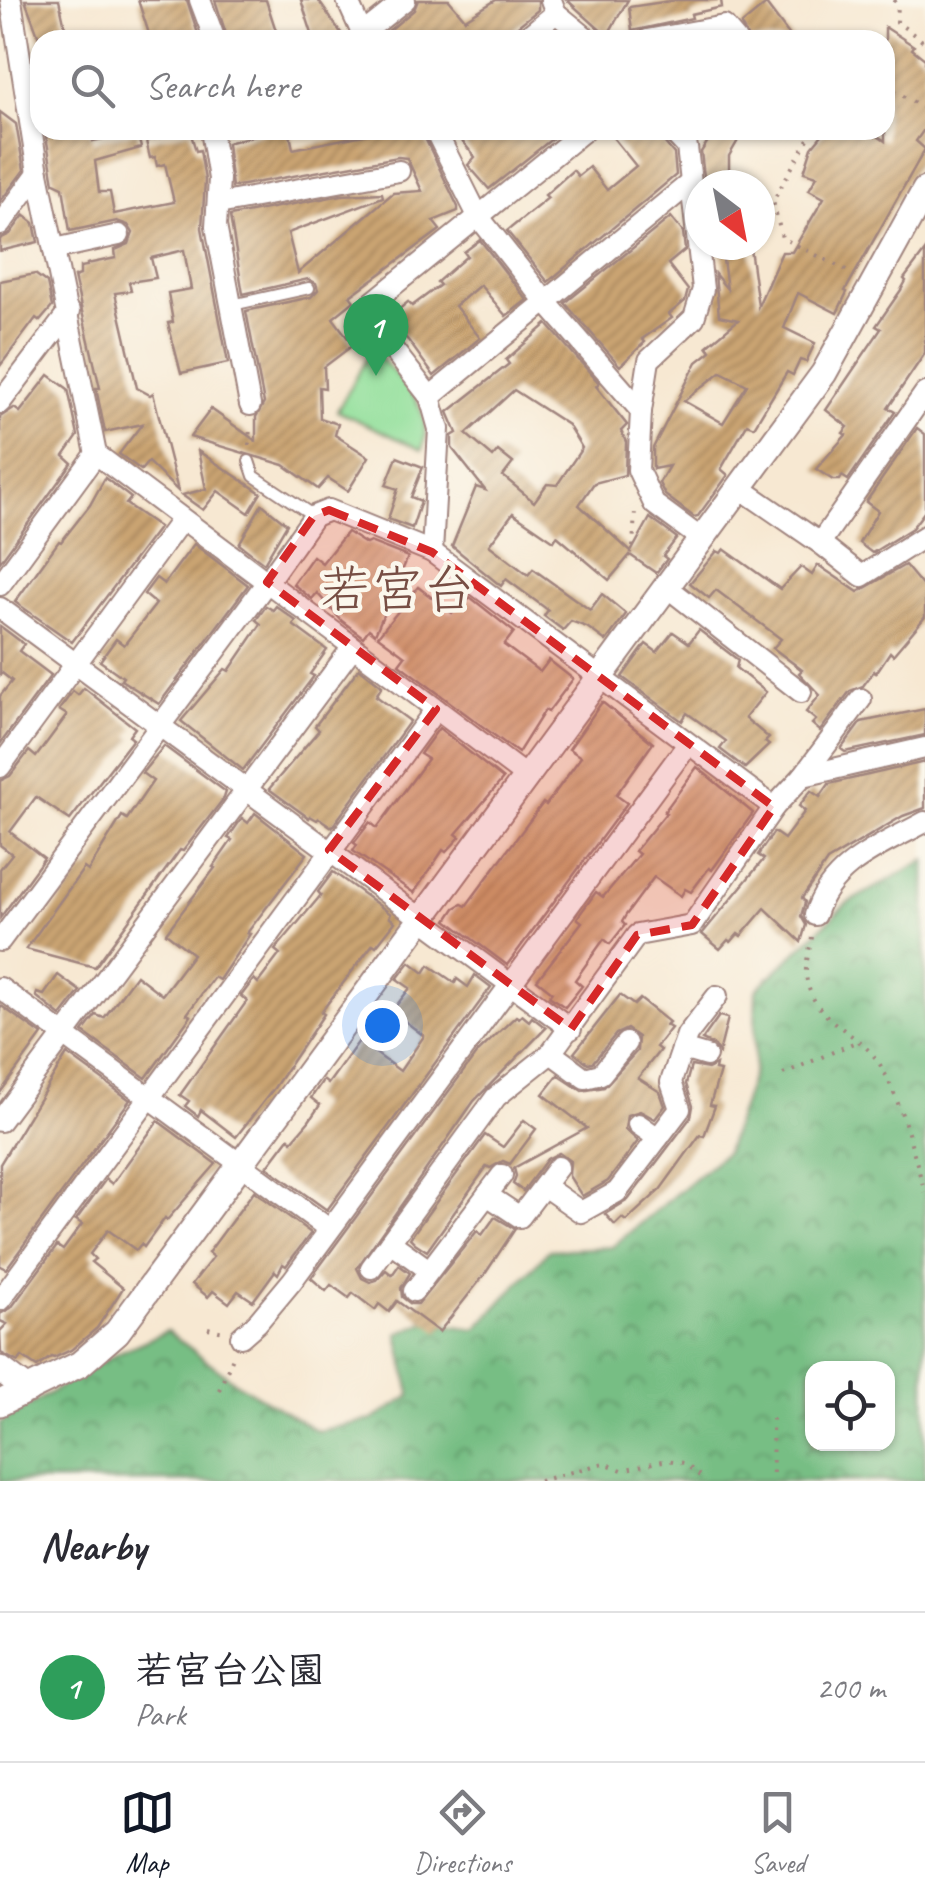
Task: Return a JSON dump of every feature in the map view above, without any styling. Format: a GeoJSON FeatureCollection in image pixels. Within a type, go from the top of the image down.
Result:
{"type":"FeatureCollection","features":[{"type":"Feature","properties":{"kind":"street"},"geometry":{"type":"LineString","coordinates":[[200,0],[211,30]]}},
{"type":"Feature","properties":{"kind":"street"},"geometry":{"type":"LineString","coordinates":[[347,0],[360,30]]}},
{"type":"Feature","properties":{"kind":"street"},"geometry":{"type":"LineString","coordinates":[[372,30],[405,0]]}},
{"type":"Feature","properties":{"kind":"street"},"geometry":{"type":"LineString","coordinates":[[532,30],[554,6],[579,30]]}},
{"type":"Feature","properties":{"kind":"street"},"geometry":{"type":"LineString","coordinates":[[0,40],[12,10]]}},
{"type":"Feature","properties":{"kind":"street"},"geometry":{"type":"LineString","coordinates":[[12,10],[30,123]]}},
{"type":"Feature","properties":{"kind":"street"},"geometry":{"type":"LineString","coordinates":[[702,30],[724,26],[727,30]]}},
{"type":"Feature","properties":{"kind":"street"},"geometry":{"type":"LineString","coordinates":[[33,140],[96,454],[528,778]]}},
{"type":"Feature","properties":{"kind":"street"},"geometry":{"type":"LineString","coordinates":[[213,140],[219,179],[216,226],[250,405]]}},
{"type":"Feature","properties":{"kind":"street"},"geometry":{"type":"LineString","coordinates":[[440,140],[478,216],[546,302],[641,410]]}},
{"type":"Feature","properties":{"kind":"street"},"geometry":{"type":"LineString","coordinates":[[432,552],[440,429],[430,396],[372,324],[373,302],[573,140]]}},
{"type":"Feature","properties":{"kind":"street"},"geometry":{"type":"LineString","coordinates":[[691,170],[692,140]]}},
{"type":"Feature","properties":{"kind":"street"},"geometry":{"type":"LineString","coordinates":[[218,204],[399,171]]}},
{"type":"Feature","properties":{"kind":"street"},"geometry":{"type":"LineString","coordinates":[[0,225],[38,173]]}},
{"type":"Feature","properties":{"kind":"street"},"geometry":{"type":"LineString","coordinates":[[430,396],[685,187]]}},
{"type":"Feature","properties":{"kind":"street"},"geometry":{"type":"LineString","coordinates":[[0,1403],[80,1364],[116,1332],[824,373],[925,190]]}},
{"type":"Feature","properties":{"kind":"street"},"geometry":{"type":"LineString","coordinates":[[55,250],[119,236]]}},
{"type":"Feature","properties":{"kind":"street"},"geometry":{"type":"LineString","coordinates":[[699,260],[703,289],[694,318],[649,360],[638,470],[654,504],[700,538]]}},
{"type":"Feature","properties":{"kind":"street"},"geometry":{"type":"LineString","coordinates":[[0,402],[69,312]]}},
{"type":"Feature","properties":{"kind":"street"},"geometry":{"type":"LineString","coordinates":[[820,543],[925,392]]}},
{"type":"Feature","properties":{"kind":"street"},"geometry":{"type":"LineString","coordinates":[[0,584],[96,454]]}},
{"type":"Feature","properties":{"kind":"street"},"geometry":{"type":"LineString","coordinates":[[740,488],[862,576],[925,536]]}},
{"type":"Feature","properties":{"kind":"street"},"geometry":{"type":"LineString","coordinates":[[0,941],[314,516],[329,510],[432,552],[774,806]]}},
{"type":"Feature","properties":{"kind":"street"},"geometry":{"type":"LineString","coordinates":[[0,767],[182,519]]}},
{"type":"Feature","properties":{"kind":"street"},"geometry":{"type":"LineString","coordinates":[[667,587],[800,692]]}},
{"type":"Feature","properties":{"kind":"street"},"geometry":{"type":"LineString","coordinates":[[0,608],[571,1029]]}},
{"type":"Feature","properties":{"kind":"street"},"geometry":{"type":"LineString","coordinates":[[0,1121],[352,648]]}},
{"type":"Feature","properties":{"kind":"street"},"geometry":{"type":"LineString","coordinates":[[370,1268],[496,1097],[551,1053],[637,935],[692,925],[774,806],[803,776],[861,699]]}},
{"type":"Feature","properties":{"kind":"street"},"geometry":{"type":"LineString","coordinates":[[0,1300],[436,708]]}},
{"type":"Feature","properties":{"kind":"street"},"geometry":{"type":"LineString","coordinates":[[241,1338],[258,1323],[330,1229],[688,744]]}},
{"type":"Feature","properties":{"kind":"street"},"geometry":{"type":"LineString","coordinates":[[803,776],[925,748]]}},
{"type":"Feature","properties":{"kind":"street"},"geometry":{"type":"LineString","coordinates":[[816,914],[820,896],[845,866],[925,822]]}},
{"type":"Feature","properties":{"kind":"street"},"geometry":{"type":"LineString","coordinates":[[0,988],[330,1229]]}},
{"type":"Feature","properties":{"kind":"street"},"geometry":{"type":"LineString","coordinates":[[581,1212],[617,1192],[680,1108],[671,1082],[687,1035],[716,996]]}},
{"type":"Feature","properties":{"kind":"street"},"geometry":{"type":"LineString","coordinates":[[551,1053],[585,1078],[601,1074],[626,1043]]}},
{"type":"Feature","properties":{"kind":"street"},"geometry":{"type":"LineString","coordinates":[[682,1049],[706,1056]]}},
{"type":"Feature","properties":{"kind":"street"},"geometry":{"type":"LineString","coordinates":[[638,1124],[658,1138]]}},
{"type":"Feature","properties":{"kind":"street"},"geometry":{"type":"LineString","coordinates":[[487,1195],[520,1217],[558,1167]]}},
{"type":"Feature","properties":{"kind":"street"},"geometry":{"type":"LineString","coordinates":[[414,1291],[502,1175]]}},
{"type":"Feature","properties":{"kind":"street"},"geometry":{"type":"LineString","coordinates":[[544,1186],[581,1212],[595,1230]]}},
{"type":"Feature","properties":{"kind":"street"},"geometry":{"type":"LineString","coordinates":[[390,1242],[429,1270]]}},
{"type":"Feature","properties":{"kind":"street"},"geometry":{"type":"LineString","coordinates":[[0,1369],[28,1390]]}},
{"type":"Feature","properties":{"kind":"lane"},"geometry":{"type":"LineString","coordinates":[[232,304],[310,288]]}},
{"type":"Feature","properties":{"kind":"lane"},"geometry":{"type":"LineString","coordinates":[[249,461],[254,476],[314,516]]}},
{"type":"Feature","properties":{"kind":"path"},"geometry":{"type":"LineString","coordinates":[[894,0],[898,5],[897,22],[925,43]]}},
{"type":"Feature","properties":{"kind":"path"},"geometry":{"type":"LineString","coordinates":[[895,91],[925,108]]}},
{"type":"Feature","properties":{"kind":"path"},"geometry":{"type":"LineString","coordinates":[[808,140],[774,201],[782,238],[872,283]]}},
{"type":"Feature","properties":{"kind":"path"},"geometry":{"type":"LineString","coordinates":[[249,461],[250,405]]}},
{"type":"Feature","properties":{"kind":"path"},"geometry":{"type":"LineString","coordinates":[[816,914],[806,974],[820,1012],[858,1041],[881,1065],[904,1122],[925,1193]]}},
{"type":"Feature","properties":{"kind":"path"},"geometry":{"type":"LineString","coordinates":[[784,1074],[858,1041]]}},
{"type":"Feature","properties":{"kind":"path"},"geometry":{"type":"LineString","coordinates":[[219,1390],[241,1338]]}},
{"type":"Feature","properties":{"kind":"path"},"geometry":{"type":"LineString","coordinates":[[772,1418],[773,1481]]}},
{"type":"Feature","properties":{"kind":"path"},"geometry":{"type":"LineString","coordinates":[[539,1481],[604,1462],[622,1470],[668,1460],[684,1463],[706,1481]]}},
{"type":"Feature","properties":{"kind":"highlighted area"},"geometry":{"type":"Polygon","coordinates":[[[329,510],[432,552],[774,807],[692,925],[637,935],[571,1029],[329,850],[436,709],[267,582],[314,516],[329,510]]]}},
{"type":"Feature","properties":{"kind":"green space"},"geometry":{"type":"Polygon","coordinates":[[[372,349],[419,406],[425,434],[422,450],[337,411],[372,349]]]}},
{"type":"Feature","properties":{"kind":"green space"},"geometry":{"type":"Polygon","coordinates":[[[925,860],[925,1481],[0,1481],[0,1423],[115,1354],[167,1331],[238,1384],[317,1431],[372,1420],[411,1396],[398,1334],[425,1322],[476,1329],[549,1250],[612,1247],[726,1152],[754,1070],[756,990],[846,904],[925,860]]]}},
{"type":"Feature","properties":{"kind":"building"},"geometry":{"type":"Polygon","coordinates":[[[25,0],[59,0],[66,30],[36,30],[25,0]]]}},
{"type":"Feature","properties":{"kind":"building"},"geometry":{"type":"Polygon","coordinates":[[[138,0],[187,0],[197,30],[148,30],[138,0]]]}},
{"type":"Feature","properties":{"kind":"building"},"geometry":{"type":"Polygon","coordinates":[[[215,0],[266,0],[276,30],[225,30],[215,0]]]}},
{"type":"Feature","properties":{"kind":"building"},"geometry":{"type":"Polygon","coordinates":[[[301,0],[318,0],[339,30],[311,30],[301,0]]]}},
{"type":"Feature","properties":{"kind":"building"},"geometry":{"type":"Polygon","coordinates":[[[418,0],[449,0],[465,19],[496,0],[538,0],[538,10],[514,30],[390,30],[414,10],[418,0]]]}},
{"type":"Feature","properties":{"kind":"building"},"geometry":{"type":"Polygon","coordinates":[[[567,0],[628,0],[610,30],[600,30],[567,0]]]}},
{"type":"Feature","properties":{"kind":"building"},"geometry":{"type":"Polygon","coordinates":[[[677,0],[721,0],[722,7],[691,14],[692,18],[632,30],[629,7],[677,0]]]}},
{"type":"Feature","properties":{"kind":"building"},"geometry":{"type":"Polygon","coordinates":[[[766,4],[786,30],[744,30],[741,25],[766,4]]]}},
{"type":"Feature","properties":{"kind":"building"},"geometry":{"type":"Polygon","coordinates":[[[895,34],[914,46],[912,49],[925,59],[925,128],[916,141],[925,149],[845,291],[837,313],[798,293],[784,328],[815,343],[806,362],[800,360],[793,375],[787,372],[754,427],[747,424],[721,469],[728,475],[694,517],[665,495],[659,483],[669,466],[653,469],[653,448],[697,362],[711,351],[707,346],[738,320],[719,316],[715,274],[727,289],[723,260],[752,260],[758,306],[782,252],[792,252],[824,198],[809,190],[817,176],[804,172],[818,140],[895,140],[895,34]],[[721,372],[684,401],[723,423],[747,385],[721,372]]]}},
{"type":"Feature","properties":{"kind":"building"},"geometry":{"type":"Polygon","coordinates":[[[0,112],[16,124],[24,170],[0,202],[0,112]]]}},
{"type":"Feature","properties":{"kind":"building"},"geometry":{"type":"Polygon","coordinates":[[[47,140],[139,140],[141,148],[95,161],[99,192],[110,192],[114,214],[174,202],[165,164],[157,166],[155,157],[150,158],[146,141],[193,140],[196,151],[200,150],[205,180],[202,228],[228,363],[181,373],[168,323],[173,322],[168,293],[191,289],[184,250],[151,258],[156,278],[129,282],[131,291],[115,293],[137,388],[153,393],[178,491],[148,462],[141,470],[119,454],[142,424],[105,432],[96,388],[100,388],[74,277],[80,275],[80,267],[116,258],[115,250],[129,244],[133,233],[128,225],[117,221],[70,231],[63,187],[54,183],[47,140]]]}},
{"type":"Feature","properties":{"kind":"building"},"geometry":{"type":"Polygon","coordinates":[[[291,140],[293,149],[338,140],[426,140],[458,207],[458,211],[433,221],[440,230],[350,296],[354,301],[333,318],[353,345],[324,367],[325,388],[319,387],[320,418],[338,424],[335,435],[369,457],[348,491],[328,478],[318,489],[284,465],[190,437],[211,409],[256,441],[256,417],[264,403],[246,311],[311,297],[318,290],[316,283],[308,279],[243,294],[230,216],[342,195],[382,193],[383,197],[288,233],[298,273],[393,193],[422,191],[407,158],[398,157],[232,187],[227,143],[291,140]]]}},
{"type":"Feature","properties":{"kind":"building"},"geometry":{"type":"Polygon","coordinates":[[[461,140],[550,140],[489,189],[468,165],[475,157],[461,140]]]}},
{"type":"Feature","properties":{"kind":"building"},"geometry":{"type":"Polygon","coordinates":[[[615,140],[662,140],[674,154],[676,175],[548,282],[507,231],[548,198],[545,195],[573,170],[578,176],[589,167],[607,190],[636,166],[615,140]]]}},
{"type":"Feature","properties":{"kind":"building"},"geometry":{"type":"Polygon","coordinates":[[[709,140],[738,140],[729,156],[729,170],[703,170],[701,152],[709,140]]]}},
{"type":"Feature","properties":{"kind":"building"},"geometry":{"type":"Polygon","coordinates":[[[24,215],[34,223],[38,242],[0,251],[0,239],[10,234],[24,215]]]}},
{"type":"Feature","properties":{"kind":"building"},"geometry":{"type":"Polygon","coordinates":[[[671,217],[683,232],[685,250],[668,264],[688,290],[685,301],[669,314],[672,318],[642,339],[645,342],[620,366],[565,303],[671,217]]]}},
{"type":"Feature","properties":{"kind":"building"},"geometry":{"type":"Polygon","coordinates":[[[480,240],[527,300],[506,316],[480,285],[455,306],[480,338],[434,376],[387,319],[440,285],[437,282],[480,240]]]}},
{"type":"Feature","properties":{"kind":"building"},"geometry":{"type":"Polygon","coordinates":[[[925,251],[925,353],[888,408],[895,412],[848,480],[842,476],[833,480],[816,469],[846,435],[843,433],[848,427],[826,410],[881,329],[876,326],[925,251]]]}},
{"type":"Feature","properties":{"kind":"building"},"geometry":{"type":"Polygon","coordinates":[[[35,274],[47,283],[52,307],[40,321],[36,318],[0,366],[0,281],[35,274]]]}},
{"type":"Feature","properties":{"kind":"building"},"geometry":{"type":"Polygon","coordinates":[[[547,324],[599,383],[596,386],[627,425],[621,431],[626,442],[625,475],[594,483],[579,505],[631,552],[650,518],[677,538],[656,573],[630,555],[609,580],[557,536],[554,541],[513,513],[489,545],[528,575],[533,569],[590,610],[602,594],[626,614],[606,641],[571,621],[563,630],[544,616],[548,610],[506,579],[501,586],[452,546],[476,487],[485,490],[452,448],[452,436],[457,433],[448,412],[509,364],[506,360],[547,324]],[[514,390],[466,434],[493,457],[498,451],[513,463],[503,476],[534,502],[547,484],[557,485],[582,448],[568,425],[514,390]]]}},
{"type":"Feature","properties":{"kind":"building"},"geometry":{"type":"Polygon","coordinates":[[[49,375],[68,389],[78,436],[64,456],[72,463],[0,562],[0,417],[14,408],[20,412],[49,375]]]}},
{"type":"Feature","properties":{"kind":"building"},"geometry":{"type":"Polygon","coordinates":[[[917,428],[925,434],[925,511],[912,528],[872,553],[859,543],[878,511],[866,502],[917,428]]]}},
{"type":"Feature","properties":{"kind":"building"},"geometry":{"type":"Polygon","coordinates":[[[198,451],[261,493],[249,513],[218,491],[203,510],[182,495],[206,489],[198,451]]]}},
{"type":"Feature","properties":{"kind":"building"},"geometry":{"type":"Polygon","coordinates":[[[397,457],[423,467],[411,497],[421,501],[412,528],[388,519],[398,489],[386,485],[397,457]]]}},
{"type":"Feature","properties":{"kind":"building"},"geometry":{"type":"Polygon","coordinates":[[[105,478],[131,498],[126,504],[159,527],[72,642],[15,602],[90,505],[105,478]]]}},
{"type":"Feature","properties":{"kind":"building"},"geometry":{"type":"Polygon","coordinates":[[[262,504],[287,524],[264,563],[239,544],[262,504]]]}},
{"type":"Feature","properties":{"kind":"building"},"geometry":{"type":"Polygon","coordinates":[[[347,532],[366,544],[370,542],[408,557],[375,634],[369,629],[363,637],[317,593],[312,599],[293,584],[313,556],[322,563],[347,532]]]}},
{"type":"Feature","properties":{"kind":"building"},"geometry":{"type":"Polygon","coordinates":[[[194,544],[248,585],[159,704],[100,661],[116,639],[124,645],[156,604],[144,594],[156,578],[164,584],[194,544]]]}},
{"type":"Feature","properties":{"kind":"building"},"geometry":{"type":"Polygon","coordinates":[[[724,549],[780,589],[801,567],[812,575],[818,565],[858,592],[905,565],[925,589],[925,617],[863,686],[850,691],[820,731],[812,724],[816,720],[806,712],[820,695],[799,673],[802,670],[773,648],[781,639],[716,590],[709,598],[690,583],[717,551],[721,553],[724,549]]]}},
{"type":"Feature","properties":{"kind":"building"},"geometry":{"type":"Polygon","coordinates":[[[418,587],[452,613],[470,597],[514,632],[504,645],[540,672],[549,660],[573,679],[548,712],[545,710],[518,753],[399,664],[405,656],[378,636],[418,587]]]}},
{"type":"Feature","properties":{"kind":"building"},"geometry":{"type":"Polygon","coordinates":[[[266,606],[273,610],[276,606],[296,621],[293,625],[327,650],[310,674],[314,676],[243,770],[181,721],[225,669],[229,671],[261,624],[256,620],[266,606]]]}},
{"type":"Feature","properties":{"kind":"building"},"geometry":{"type":"Polygon","coordinates":[[[0,626],[24,644],[19,651],[51,675],[0,744],[0,696],[12,681],[0,675],[0,626]]]}},
{"type":"Feature","properties":{"kind":"building"},"geometry":{"type":"Polygon","coordinates":[[[699,630],[738,660],[736,668],[766,692],[745,718],[769,738],[765,742],[769,745],[745,768],[720,749],[726,741],[687,713],[682,721],[622,677],[646,644],[657,652],[673,632],[689,643],[699,630]]]}},
{"type":"Feature","properties":{"kind":"building"},"geometry":{"type":"Polygon","coordinates":[[[359,668],[382,686],[376,696],[410,721],[332,827],[319,818],[309,818],[269,789],[319,730],[315,726],[359,668]]]}},
{"type":"Feature","properties":{"kind":"building"},"geometry":{"type":"Polygon","coordinates":[[[84,688],[135,728],[129,736],[133,739],[70,820],[36,797],[10,832],[44,858],[0,918],[0,869],[12,854],[0,845],[0,781],[10,776],[29,751],[36,757],[67,715],[59,710],[73,691],[78,695],[84,688]]]}},
{"type":"Feature","properties":{"kind":"building"},"geometry":{"type":"Polygon","coordinates":[[[602,702],[653,743],[616,795],[627,803],[507,965],[447,920],[455,908],[466,906],[581,757],[569,749],[602,702]]]}},
{"type":"Feature","properties":{"kind":"building"},"geometry":{"type":"Polygon","coordinates":[[[925,709],[925,735],[845,752],[841,749],[861,722],[925,709]]]}},
{"type":"Feature","properties":{"kind":"building"},"geometry":{"type":"Polygon","coordinates":[[[439,728],[503,779],[456,834],[460,837],[446,852],[443,850],[414,893],[353,851],[357,845],[354,843],[370,822],[377,828],[428,759],[420,754],[439,728]]]}},
{"type":"Feature","properties":{"kind":"building"},"geometry":{"type":"Polygon","coordinates":[[[164,746],[226,792],[224,798],[180,850],[95,967],[26,949],[84,868],[88,871],[122,816],[127,819],[153,781],[142,773],[164,746]]]}},
{"type":"Feature","properties":{"kind":"building"},"geometry":{"type":"Polygon","coordinates":[[[925,762],[925,808],[903,816],[827,861],[802,898],[805,902],[801,916],[806,925],[801,942],[765,908],[741,936],[728,940],[720,949],[702,934],[764,859],[758,855],[774,832],[784,839],[805,811],[799,806],[811,791],[820,797],[829,784],[925,762]]]}},
{"type":"Feature","properties":{"kind":"building"},"geometry":{"type":"Polygon","coordinates":[[[697,767],[753,813],[691,892],[685,889],[681,896],[654,877],[626,915],[622,922],[625,925],[610,944],[604,939],[575,980],[582,986],[565,1007],[549,996],[552,992],[537,980],[582,922],[577,918],[596,892],[603,897],[639,854],[635,851],[697,767]]]}},
{"type":"Feature","properties":{"kind":"building"},"geometry":{"type":"Polygon","coordinates":[[[255,813],[307,854],[247,933],[250,934],[219,980],[214,977],[187,1014],[191,1016],[146,1078],[83,1032],[96,1015],[104,1018],[136,975],[162,995],[193,954],[166,933],[215,868],[242,818],[248,823],[255,813]]]}},
{"type":"Feature","properties":{"kind":"building"},"geometry":{"type":"Polygon","coordinates":[[[333,872],[391,914],[389,917],[395,922],[376,946],[373,944],[321,1012],[324,1014],[274,1088],[236,1137],[201,1110],[198,1116],[185,1106],[189,1101],[180,1095],[247,1001],[241,996],[254,979],[258,983],[280,954],[275,950],[321,895],[318,892],[333,872]]]}},
{"type":"Feature","properties":{"kind":"building"},"geometry":{"type":"Polygon","coordinates":[[[410,962],[424,973],[429,965],[455,983],[457,979],[468,987],[475,975],[491,987],[327,1210],[267,1167],[289,1138],[292,1141],[309,1121],[320,1105],[311,1098],[323,1080],[328,1084],[359,1041],[400,1071],[424,1036],[392,1011],[410,988],[397,979],[410,962]]]}},
{"type":"Feature","properties":{"kind":"building"},"geometry":{"type":"Polygon","coordinates":[[[58,975],[80,991],[61,1016],[36,996],[44,995],[58,975]]]}},
{"type":"Feature","properties":{"kind":"building"},"geometry":{"type":"Polygon","coordinates":[[[620,995],[634,1005],[640,999],[669,1022],[666,1025],[671,1028],[656,1047],[660,1050],[638,1078],[660,1092],[665,1106],[655,1119],[640,1111],[627,1115],[625,1129],[638,1141],[608,1181],[582,1196],[569,1176],[570,1161],[559,1153],[547,1159],[523,1191],[513,1184],[514,1168],[587,1128],[543,1094],[558,1075],[582,1091],[604,1087],[637,1051],[638,1037],[627,1029],[616,1034],[593,1062],[588,1063],[574,1053],[620,995]]]}},
{"type":"Feature","properties":{"kind":"building"},"geometry":{"type":"Polygon","coordinates":[[[0,1005],[42,1035],[0,1093],[0,1005]]]}},
{"type":"Feature","properties":{"kind":"building"},"geometry":{"type":"Polygon","coordinates":[[[522,1015],[529,1021],[532,1017],[546,1028],[474,1101],[357,1268],[362,1278],[370,1282],[386,1270],[392,1275],[399,1265],[410,1273],[401,1288],[402,1297],[418,1304],[477,1231],[482,1235],[495,1217],[515,1229],[485,1274],[439,1332],[397,1301],[389,1312],[379,1304],[375,1310],[353,1293],[349,1298],[331,1285],[326,1291],[311,1278],[477,1053],[516,1016],[522,1015]]]}},
{"type":"Feature","properties":{"kind":"building"},"geometry":{"type":"Polygon","coordinates":[[[719,1016],[728,1018],[719,1053],[715,1046],[702,1040],[719,1016]]]}},
{"type":"Feature","properties":{"kind":"building"},"geometry":{"type":"Polygon","coordinates":[[[67,1054],[130,1100],[6,1269],[0,1266],[0,1164],[67,1054]]]}},
{"type":"Feature","properties":{"kind":"building"},"geometry":{"type":"Polygon","coordinates":[[[716,1065],[715,1070],[720,1071],[710,1105],[715,1106],[704,1136],[700,1135],[660,1190],[626,1221],[622,1218],[615,1225],[605,1214],[628,1200],[691,1117],[693,1106],[686,1084],[691,1066],[708,1069],[716,1065]]]}},
{"type":"Feature","properties":{"kind":"building"},"geometry":{"type":"Polygon","coordinates":[[[524,1120],[536,1129],[510,1164],[503,1161],[487,1166],[427,1251],[415,1243],[410,1238],[485,1135],[503,1147],[524,1120]]]}},
{"type":"Feature","properties":{"kind":"building"},"geometry":{"type":"Polygon","coordinates":[[[158,1121],[216,1164],[165,1218],[144,1247],[141,1244],[136,1250],[108,1230],[90,1254],[95,1259],[91,1262],[123,1288],[97,1328],[71,1350],[37,1367],[22,1357],[18,1362],[1,1353],[0,1331],[7,1324],[0,1321],[0,1314],[11,1308],[57,1246],[63,1250],[82,1224],[76,1220],[106,1179],[112,1184],[158,1121]]]}},
{"type":"Feature","properties":{"kind":"building"},"geometry":{"type":"Polygon","coordinates":[[[254,1191],[311,1233],[253,1301],[238,1291],[229,1303],[213,1291],[208,1297],[192,1284],[213,1257],[208,1253],[254,1191]]]}},
{"type":"Feature","properties":{"kind":"place","name":"若宮台公園"},"geometry":{"type":"Point","coordinates":[376,376]}},
{"type":"Feature","properties":{"kind":"district","name":"若宮台"},"geometry":{"type":"Point","coordinates":[397,589]}}]}
